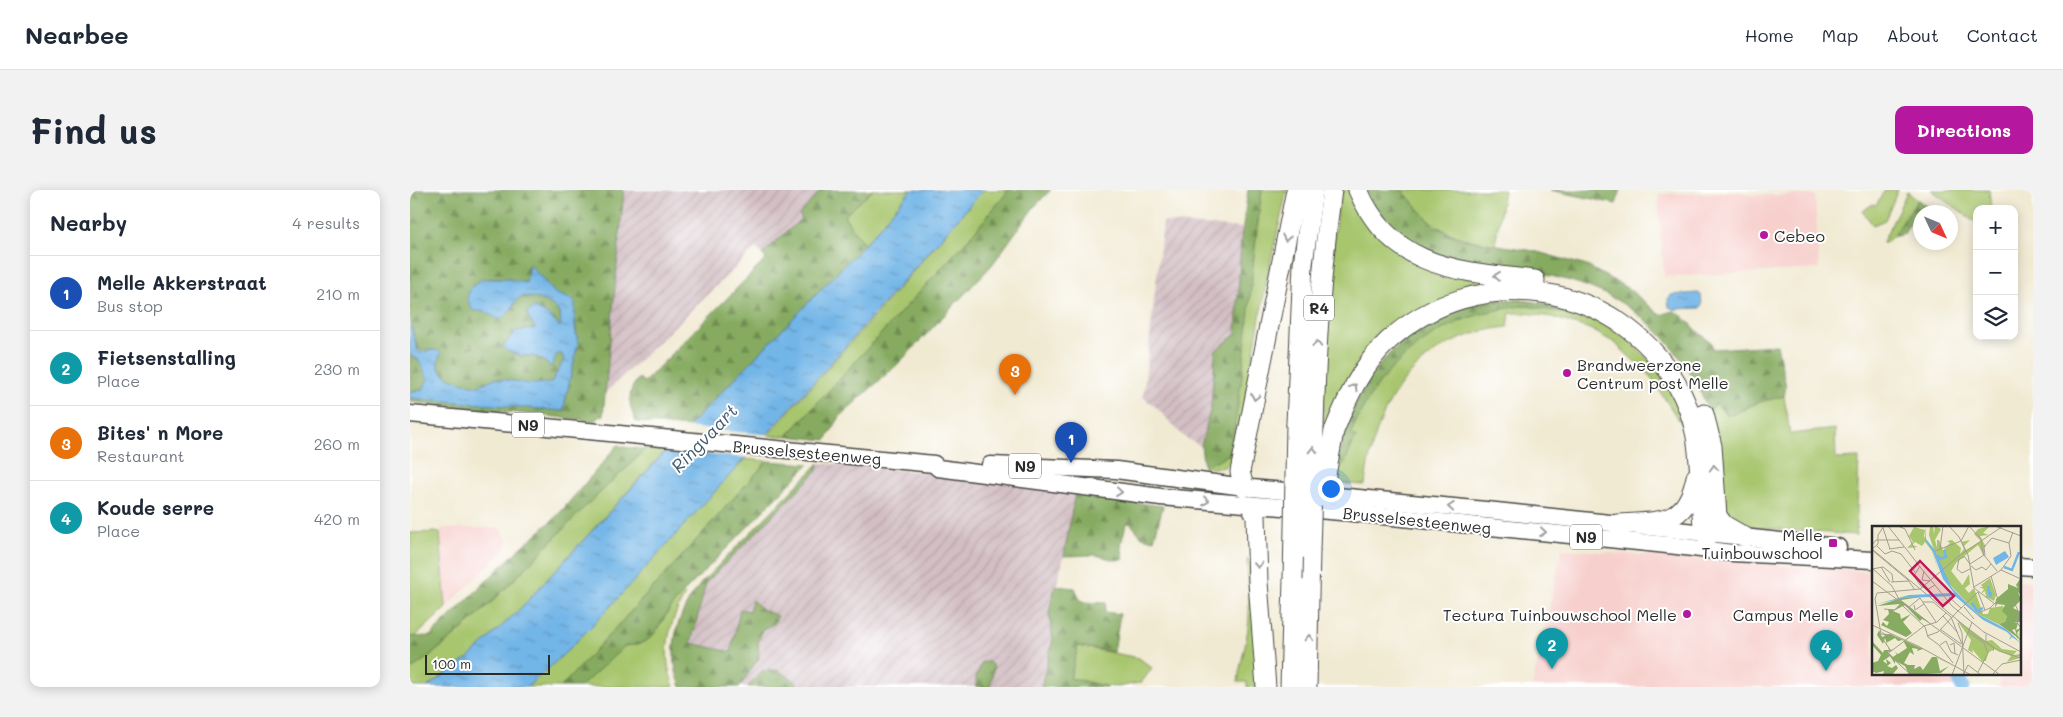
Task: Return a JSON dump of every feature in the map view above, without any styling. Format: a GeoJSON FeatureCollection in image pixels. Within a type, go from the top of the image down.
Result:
{"type":"FeatureCollection","features":[{"type":"Feature","properties":{"kind":"highway"},"geometry":{"type":"LineString","coordinates":[[1244,487],[1240,472],[1296,190]]}},
{"type":"Feature","properties":{"kind":"highway","name":"R4"},"geometry":{"type":"LineString","coordinates":[[1307,687],[1313,556],[1305,426],[1303,264],[1314,190]]}},
{"type":"Feature","properties":{"kind":"highway","name":"R4"},"geometry":{"type":"LineString","coordinates":[[1290,687],[1293,580],[1305,426],[1315,364],[1323,254],[1332,190]]}},
{"type":"Feature","properties":{"kind":"highway"},"geometry":{"type":"LineString","coordinates":[[1358,190],[1377,222],[1393,240],[1401,248],[1424,260],[1458,270],[1539,280],[1576,289],[1600,298],[1620,310],[1651,334],[1674,359],[1692,385],[1703,413],[1712,446],[1717,516],[1707,535]]}},
{"type":"Feature","properties":{"kind":"highway"},"geometry":{"type":"LineString","coordinates":[[1313,556],[1334,431],[1347,399],[1363,371],[1394,336],[1439,306],[1463,297],[1487,292],[1515,290],[1565,298],[1592,308],[1618,322],[1640,339],[1662,363],[1687,403],[1694,420],[1700,459],[1707,535]]}},
{"type":"Feature","properties":{"kind":"highway"},"geometry":{"type":"LineString","coordinates":[[1616,524],[1651,523],[1662,521],[1677,514],[1687,504],[1693,492],[1700,459]]}},
{"type":"Feature","properties":{"kind":"highway"},"geometry":{"type":"LineString","coordinates":[[1259,509],[1258,582],[1266,687]]}},
{"type":"Feature","properties":{"kind":"highway"},"geometry":{"type":"LineString","coordinates":[[1717,516],[1724,525],[1745,537]]}},
{"type":"Feature","properties":{"kind":"main road","name":"Brusselsesteenweg"},"geometry":{"type":"LineString","coordinates":[[410,414],[934,464],[938,468],[1259,509],[1677,546],[1732,553],[1872,560]]}},
{"type":"Feature","properties":{"kind":"main road","name":"Brusselsesteenweg"},"geometry":{"type":"LineString","coordinates":[[934,464],[939,460],[997,465],[1116,470],[1244,487],[1496,511],[1707,535],[1745,537],[1872,551]]}},
{"type":"Feature","properties":{"kind":"main road"},"geometry":{"type":"LineString","coordinates":[[1036,481],[1045,479],[1062,480],[1106,474],[1116,470]]}},
{"type":"Feature","properties":{"kind":"main road"},"geometry":{"type":"LineString","coordinates":[[1072,486],[1084,482],[1129,476],[1182,480]]}},
{"type":"Feature","properties":{"kind":"main road"},"geometry":{"type":"LineString","coordinates":[[1244,487],[1259,509],[1277,496],[1387,506],[1399,503]]}},
{"type":"Feature","properties":{"kind":"main road"},"geometry":{"type":"LineString","coordinates":[[1677,546],[1696,543],[1707,535],[1732,553]]}},
{"type":"Feature","properties":{"kind":"main road"},"geometry":{"type":"LineString","coordinates":[[2020,566],[2033,567]]}},
{"type":"Feature","properties":{"kind":"main road"},"geometry":{"type":"LineString","coordinates":[[2020,573],[2033,575]]}},
{"type":"Feature","properties":{"kind":"shaded area"},"geometry":{"type":"Polygon","coordinates":[[[624,190],[821,190],[799,215],[803,217],[762,254],[756,248],[605,393],[624,190]]]}},
{"type":"Feature","properties":{"kind":"shaded area"},"geometry":{"type":"Polygon","coordinates":[[[1742,192],[1751,195],[1815,195],[1819,269],[1664,277],[1658,194],[1742,192]]]}},
{"type":"Feature","properties":{"kind":"shaded area"},"geometry":{"type":"Polygon","coordinates":[[[1163,222],[1243,228],[1236,334],[1216,350],[1211,407],[1201,446],[1184,437],[1156,407],[1143,397],[1163,222]]]}},
{"type":"Feature","properties":{"kind":"shaded area"},"geometry":{"type":"Polygon","coordinates":[[[819,463],[948,474],[1075,493],[1064,556],[1049,613],[1053,639],[1041,687],[681,687],[675,671],[673,648],[679,619],[689,599],[702,582],[819,463]]]}},
{"type":"Feature","properties":{"kind":"shaded area"},"geometry":{"type":"Polygon","coordinates":[[[441,528],[499,528],[507,539],[507,547],[446,608],[441,528]]]}},
{"type":"Feature","properties":{"kind":"shaded area","name":"Tectura Tuinbouwschool Melle"},"geometry":{"type":"Polygon","coordinates":[[[1562,549],[1872,572],[1872,674],[1957,674],[1963,687],[1532,687],[1562,549]]]}},
{"type":"Feature","properties":{"kind":"shaded area"},"geometry":{"type":"Polygon","coordinates":[[[2020,581],[2033,582],[2033,687],[1999,687],[2001,679],[1984,678],[1978,674],[2020,674],[2020,581]]]}},
{"type":"Feature","properties":{"kind":"green space"},"geometry":{"type":"Polygon","coordinates":[[[410,190],[624,190],[603,416],[599,416],[596,421],[410,402],[410,398],[563,411],[578,343],[573,300],[555,293],[528,265],[526,283],[510,279],[481,279],[484,311],[511,311],[516,301],[522,296],[536,298],[555,308],[561,319],[560,327],[547,314],[533,307],[527,314],[535,329],[516,331],[503,347],[523,357],[531,356],[538,358],[551,367],[557,353],[562,354],[564,360],[551,383],[533,385],[496,380],[488,381],[480,386],[458,381],[443,373],[438,364],[435,350],[418,350],[410,321],[410,190]]]}},
{"type":"Feature","properties":{"kind":"green space"},"geometry":{"type":"Polygon","coordinates":[[[821,190],[873,190],[844,216],[864,245],[688,427],[636,422],[630,405],[630,394],[635,383],[639,378],[644,382],[766,259],[762,254],[802,218],[799,215],[821,190]]]}},
{"type":"Feature","properties":{"kind":"green space"},"geometry":{"type":"Polygon","coordinates":[[[873,190],[911,190],[864,245],[844,216],[873,190]]]}},
{"type":"Feature","properties":{"kind":"green space"},"geometry":{"type":"Polygon","coordinates":[[[983,190],[1009,190],[971,236],[787,436],[767,436],[883,306],[983,190]]]}},
{"type":"Feature","properties":{"kind":"green space"},"geometry":{"type":"Polygon","coordinates":[[[1009,190],[1051,190],[1034,207],[992,265],[900,362],[841,415],[826,440],[787,436],[971,236],[1009,190]]]}},
{"type":"Feature","properties":{"kind":"green space"},"geometry":{"type":"Polygon","coordinates":[[[1248,190],[1262,190],[1235,421],[1229,454],[1216,462],[1208,463],[1204,467],[1201,446],[1211,407],[1216,350],[1236,334],[1241,240],[1248,190]]]}},
{"type":"Feature","properties":{"kind":"green space"},"geometry":{"type":"Polygon","coordinates":[[[1262,190],[1287,190],[1267,278],[1236,452],[1230,462],[1224,467],[1204,467],[1208,463],[1216,462],[1229,454],[1262,190]]]}},
{"type":"Feature","properties":{"kind":"green space"},"geometry":{"type":"Polygon","coordinates":[[[1340,190],[1351,190],[1538,287],[1385,338],[1322,453],[1327,321],[1332,255],[1340,190]]]}},
{"type":"Feature","properties":{"kind":"green space"},"geometry":{"type":"Polygon","coordinates":[[[1365,190],[1402,190],[1434,226],[1462,239],[1534,251],[1587,266],[1629,289],[1660,315],[1674,311],[1679,314],[1711,342],[1713,349],[1777,345],[1786,387],[1784,396],[1759,402],[1731,415],[1725,413],[1716,403],[1709,411],[1696,383],[1681,359],[1663,337],[1644,319],[1622,303],[1598,291],[1570,281],[1530,272],[1461,264],[1429,252],[1394,233],[1365,190]]]}},
{"type":"Feature","properties":{"kind":"green space"},"geometry":{"type":"Polygon","coordinates":[[[1402,190],[1504,190],[1495,245],[1464,238],[1441,229],[1422,214],[1402,190]]]}},
{"type":"Feature","properties":{"kind":"green space"},"geometry":{"type":"Polygon","coordinates":[[[1550,190],[1621,190],[1616,204],[1550,190]]]}},
{"type":"Feature","properties":{"kind":"green space"},"geometry":{"type":"Polygon","coordinates":[[[1885,190],[1898,190],[1885,220],[1873,225],[1862,211],[1873,204],[1876,205],[1885,190]]]}},
{"type":"Feature","properties":{"kind":"green space"},"geometry":{"type":"Polygon","coordinates":[[[1931,190],[1989,190],[1991,205],[1973,205],[1973,220],[1958,209],[1958,205],[1952,205],[1931,190]]]}},
{"type":"Feature","properties":{"kind":"green space"},"geometry":{"type":"Polygon","coordinates":[[[1907,192],[1918,200],[1894,235],[1884,244],[1883,242],[1907,192]]]}},
{"type":"Feature","properties":{"kind":"green space"},"geometry":{"type":"Polygon","coordinates":[[[1918,200],[1925,205],[1915,205],[1918,200]]]}},
{"type":"Feature","properties":{"kind":"green space"},"geometry":{"type":"Polygon","coordinates":[[[1913,207],[1913,222],[1909,224],[1904,234],[1894,235],[1913,207]]]}},
{"type":"Feature","properties":{"kind":"green space"},"geometry":{"type":"Polygon","coordinates":[[[1515,299],[1567,307],[1584,313],[1583,316],[1541,307],[1518,306],[1479,315],[1454,324],[1432,336],[1392,368],[1376,388],[1362,410],[1351,433],[1356,437],[1344,464],[1336,466],[1349,419],[1359,397],[1371,376],[1385,358],[1402,342],[1422,327],[1463,308],[1480,303],[1515,299]]]}},
{"type":"Feature","properties":{"kind":"green space"},"geometry":{"type":"Polygon","coordinates":[[[1526,306],[1583,316],[1584,313],[1620,334],[1650,361],[1662,377],[1673,394],[1687,433],[1650,376],[1615,343],[1590,329],[1552,317],[1526,313],[1510,313],[1508,327],[1477,333],[1449,344],[1426,359],[1406,378],[1391,400],[1379,426],[1370,454],[1365,485],[1334,483],[1340,457],[1363,407],[1382,378],[1408,352],[1422,341],[1455,322],[1488,311],[1526,306]]]}},
{"type":"Feature","properties":{"kind":"green space"},"geometry":{"type":"Polygon","coordinates":[[[410,355],[418,359],[428,379],[424,389],[418,392],[410,391],[410,355]]]}},
{"type":"Feature","properties":{"kind":"green space"},"geometry":{"type":"Polygon","coordinates":[[[1784,396],[1790,434],[1835,429],[1836,459],[1859,458],[1856,535],[1738,526],[1726,514],[1709,411],[1716,403],[1725,413],[1731,415],[1759,402],[1784,396]]]}},
{"type":"Feature","properties":{"kind":"green space"},"geometry":{"type":"Polygon","coordinates":[[[1687,433],[1693,459],[1688,494],[1671,507],[1680,500],[1689,471],[1690,455],[1687,433]]]}},
{"type":"Feature","properties":{"kind":"green space"},"geometry":{"type":"Polygon","coordinates":[[[618,445],[646,449],[591,501],[482,611],[435,652],[410,670],[410,637],[430,636],[515,553],[558,515],[618,445]]]}},
{"type":"Feature","properties":{"kind":"green space"},"geometry":{"type":"Polygon","coordinates":[[[646,449],[665,451],[518,611],[468,658],[427,687],[410,687],[410,670],[435,652],[482,611],[591,501],[646,449]]]}},
{"type":"Feature","properties":{"kind":"green space"},"geometry":{"type":"Polygon","coordinates":[[[745,459],[767,461],[561,687],[527,687],[565,652],[745,459]]]}},
{"type":"Feature","properties":{"kind":"green space"},"geometry":{"type":"Polygon","coordinates":[[[767,461],[809,464],[683,593],[651,637],[641,643],[625,646],[580,687],[561,687],[673,566],[767,461]]]}},
{"type":"Feature","properties":{"kind":"green space"},"geometry":{"type":"Polygon","coordinates":[[[819,463],[816,472],[706,583],[691,643],[731,652],[740,609],[749,611],[752,600],[763,610],[778,616],[774,624],[763,629],[758,642],[759,658],[739,687],[681,687],[674,658],[674,645],[680,619],[693,595],[702,582],[819,463]]]}},
{"type":"Feature","properties":{"kind":"green space"},"geometry":{"type":"Polygon","coordinates":[[[1075,493],[1097,498],[1163,506],[1154,540],[1142,537],[1130,523],[1126,524],[1121,545],[1124,559],[1115,560],[1096,555],[1064,556],[1075,493]]]}},
{"type":"Feature","properties":{"kind":"green space"},"geometry":{"type":"Polygon","coordinates":[[[440,532],[446,608],[416,636],[410,637],[410,533],[440,532]]]}},
{"type":"Feature","properties":{"kind":"green space"},"geometry":{"type":"Polygon","coordinates":[[[1247,559],[1252,559],[1258,687],[1247,687],[1247,682],[1238,682],[1249,620],[1247,559]]]}},
{"type":"Feature","properties":{"kind":"green space"},"geometry":{"type":"Polygon","coordinates":[[[1055,586],[1075,588],[1081,602],[1106,603],[1105,612],[1120,614],[1114,652],[1078,646],[1070,678],[1108,687],[1041,687],[1053,639],[1049,613],[1055,586]]]}},
{"type":"Feature","properties":{"kind":"green space"},"geometry":{"type":"Polygon","coordinates":[[[683,593],[685,595],[674,617],[668,640],[668,663],[674,687],[580,687],[625,645],[641,643],[651,637],[683,593]]]}},
{"type":"Feature","properties":{"kind":"green space"},"geometry":{"type":"Polygon","coordinates":[[[1078,646],[1139,658],[1152,668],[1141,683],[1118,687],[1070,678],[1078,646]]]}},
{"type":"Feature","properties":{"kind":"green space"},"geometry":{"type":"Polygon","coordinates":[[[982,662],[989,662],[994,667],[990,687],[976,687],[976,677],[982,662]]]}},
{"type":"Feature","properties":{"kind":"green space"},"geometry":{"type":"Polygon","coordinates":[[[777,670],[795,681],[799,687],[748,687],[762,671],[777,670]]]}},
{"type":"Feature","properties":{"kind":"water","name":"Ringvaart"},"geometry":{"type":"Polygon","coordinates":[[[911,190],[983,190],[800,398],[590,628],[527,687],[427,687],[468,658],[518,611],[688,427],[864,245],[911,190]]]}},
{"type":"Feature","properties":{"kind":"water"},"geometry":{"type":"Polygon","coordinates":[[[529,264],[555,293],[573,300],[575,303],[575,327],[578,343],[563,411],[410,398],[410,391],[423,390],[428,379],[418,359],[410,355],[410,321],[417,349],[420,352],[435,350],[441,352],[438,362],[439,369],[454,380],[478,386],[495,378],[530,384],[551,383],[564,360],[562,354],[557,354],[551,367],[539,358],[511,353],[503,347],[516,331],[535,329],[527,314],[533,307],[547,314],[560,327],[561,319],[555,308],[537,298],[522,296],[506,315],[498,319],[484,311],[473,311],[467,298],[470,289],[481,279],[510,279],[526,283],[529,264]]]}},
{"type":"Feature","properties":{"kind":"water"},"geometry":{"type":"Polygon","coordinates":[[[1698,293],[1701,295],[1702,305],[1700,308],[1674,309],[1669,307],[1668,299],[1671,295],[1698,293]]]}},
{"type":"Feature","properties":{"kind":"pier"},"geometry":{"type":"Polygon","coordinates":[[[684,427],[770,435],[749,458],[662,450],[684,427]]]}},
{"type":"Feature","properties":{"kind":"waterway"},"geometry":{"type":"LineString","coordinates":[[1957,674],[1963,687]]}},
{"type":"Feature","properties":{"kind":"place","name":"Cebeo"},"geometry":{"type":"Point","coordinates":[1764,235]}},
{"type":"Feature","properties":{"kind":"place","name":"Brandweerzone Centrum post Melle"},"geometry":{"type":"Point","coordinates":[1567,373]}},
{"type":"Feature","properties":{"kind":"place","name":"Bites' n More"},"geometry":{"type":"Point","coordinates":[1015,395]}},
{"type":"Feature","properties":{"kind":"place","name":"Melle Akkerstraat"},"geometry":{"type":"Point","coordinates":[1071,463]}},
{"type":"Feature","properties":{"kind":"place","name":"Melle Tuinbouwschool"},"geometry":{"type":"Point","coordinates":[1833,543]}},
{"type":"Feature","properties":{"kind":"place","name":"Tectura Tuinbouwschool Melle"},"geometry":{"type":"Point","coordinates":[1687,614]}},
{"type":"Feature","properties":{"kind":"place","name":"Campus Melle"},"geometry":{"type":"Point","coordinates":[1849,614]}},
{"type":"Feature","properties":{"kind":"place","name":"Fietsenstalling"},"geometry":{"type":"Point","coordinates":[1552,669]}},
{"type":"Feature","properties":{"kind":"place","name":"Koude serre"},"geometry":{"type":"Point","coordinates":[1826,671]}}]}
